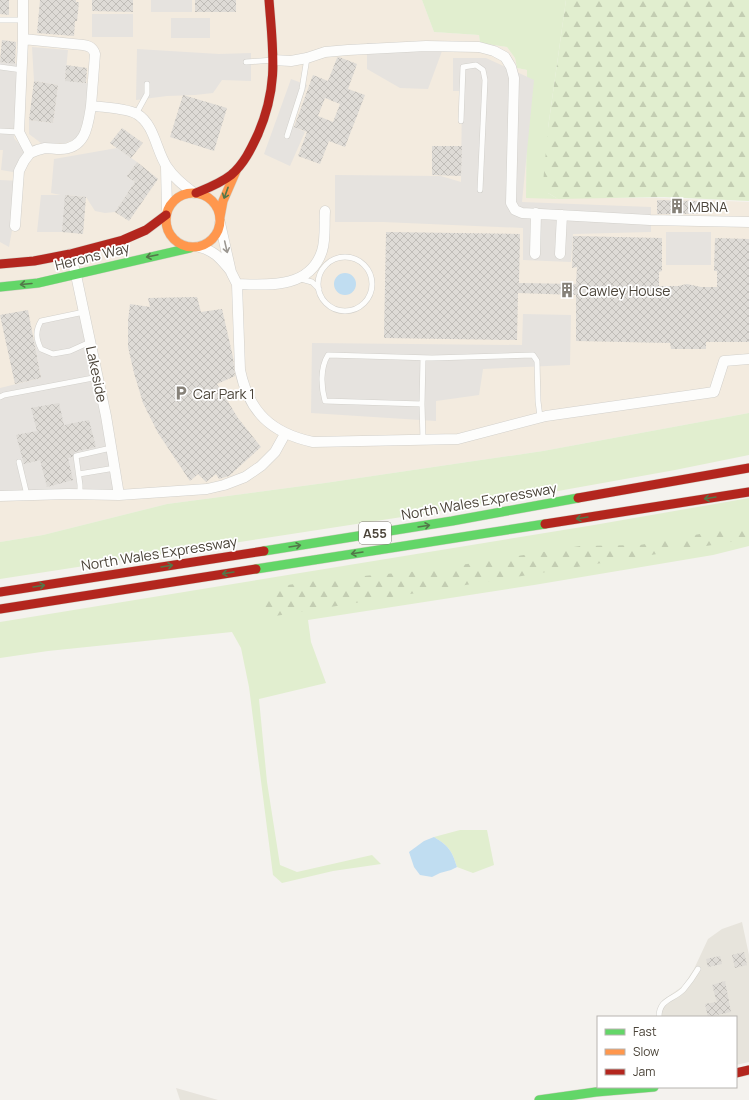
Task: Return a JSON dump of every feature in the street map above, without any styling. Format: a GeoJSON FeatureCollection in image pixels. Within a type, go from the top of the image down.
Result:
{"type":"FeatureCollection","features":[{"type":"Feature","properties":{"kind":"main road"},"geometry":{"type":"LineString","coordinates":[[236,170],[223,201],[220,220],[215,236],[207,244],[195,247],[179,244],[172,239],[165,222],[166,212],[177,198],[183,194],[195,193],[216,184],[236,170],[252,146],[268,105],[273,81],[270,0]]}},
{"type":"Feature","properties":{"kind":"main road"},"geometry":{"type":"LineString","coordinates":[[195,193],[212,200],[218,208],[220,220]]}},
{"type":"Feature","properties":{"kind":"main road","name":"Herons Way"},"geometry":{"type":"LineString","coordinates":[[0,264],[34,261],[70,254],[122,240],[146,230],[166,212]]}},
{"type":"Feature","properties":{"kind":"main road","name":"Herons Way"},"geometry":{"type":"LineString","coordinates":[[0,286],[38,283],[195,247]]}},
{"type":"Feature","properties":{"kind":"main road","name":"North Wales Expressway"},"geometry":{"type":"LineString","coordinates":[[0,592],[452,521],[749,468]]}},
{"type":"Feature","properties":{"kind":"main road","name":"A55"},"geometry":{"type":"LineString","coordinates":[[0,609],[749,492]]}},
{"type":"Feature","properties":{"kind":"main road"},"geometry":{"type":"LineString","coordinates":[[737,1073],[749,1070]]}},
{"type":"Feature","properties":{"kind":"main road"},"geometry":{"type":"LineString","coordinates":[[539,1100],[596,1092],[642,1088]]}},
{"type":"Feature","properties":{"kind":"street"},"geometry":{"type":"LineString","coordinates":[[23,0],[19,132],[30,152]]}},
{"type":"Feature","properties":{"kind":"street"},"geometry":{"type":"LineString","coordinates":[[15,226],[19,171],[30,152],[45,148],[62,150],[81,140],[87,130],[91,106],[95,54],[93,49],[89,46],[23,39]]}},
{"type":"Feature","properties":{"kind":"street"},"geometry":{"type":"LineString","coordinates":[[273,60],[291,61],[325,52],[426,46],[480,47],[494,51],[505,57],[511,67],[514,78],[511,203],[515,210],[522,213],[650,220],[749,222]]}},
{"type":"Feature","properties":{"kind":"street"},"geometry":{"type":"LineString","coordinates":[[91,106],[114,108],[136,114],[145,122],[151,131],[166,166],[173,177],[195,193]]}},
{"type":"Feature","properties":{"kind":"street"},"geometry":{"type":"LineString","coordinates":[[166,166],[166,212]]}},
{"type":"Feature","properties":{"kind":"street"},"geometry":{"type":"LineString","coordinates":[[236,284],[263,285],[287,283],[299,278],[310,270],[318,260],[322,250],[325,211]]}},
{"type":"Feature","properties":{"kind":"street"},"geometry":{"type":"LineString","coordinates":[[534,254],[536,213]]}},
{"type":"Feature","properties":{"kind":"street"},"geometry":{"type":"LineString","coordinates":[[560,254],[562,215]]}},
{"type":"Feature","properties":{"kind":"street"},"geometry":{"type":"LineString","coordinates":[[220,220],[236,284],[240,370],[243,384],[249,399],[259,414],[271,425],[285,434],[299,439],[313,442],[458,439],[540,418],[714,392],[724,361],[749,359]]}},
{"type":"Feature","properties":{"kind":"street"},"geometry":{"type":"LineString","coordinates":[[195,247],[209,250],[216,254],[232,272]]}},
{"type":"Feature","properties":{"kind":"street","name":"Lakeside"},"geometry":{"type":"LineString","coordinates":[[70,254],[76,275],[97,376],[119,496]]}},
{"type":"Feature","properties":{"kind":"street"},"geometry":{"type":"LineString","coordinates":[[0,496],[80,494],[119,496],[207,489],[234,482],[245,477],[264,463],[275,452],[285,434]]}},
{"type":"Feature","properties":{"kind":"lane"},"geometry":{"type":"LineString","coordinates":[[0,20],[23,20]]}},
{"type":"Feature","properties":{"kind":"lane"},"geometry":{"type":"LineString","coordinates":[[287,136],[302,89],[307,58]]}},
{"type":"Feature","properties":{"kind":"lane"},"geometry":{"type":"LineString","coordinates":[[246,62],[273,60]]}},
{"type":"Feature","properties":{"kind":"lane"},"geometry":{"type":"LineString","coordinates":[[461,121],[463,67],[476,65],[483,70],[485,80],[480,190]]}},
{"type":"Feature","properties":{"kind":"lane"},"geometry":{"type":"LineString","coordinates":[[0,67],[22,70]]}},
{"type":"Feature","properties":{"kind":"lane"},"geometry":{"type":"LineString","coordinates":[[136,114],[147,94],[147,84]]}},
{"type":"Feature","properties":{"kind":"lane"},"geometry":{"type":"LineString","coordinates":[[0,130],[19,132]]}},
{"type":"Feature","properties":{"kind":"lane"},"geometry":{"type":"LineString","coordinates":[[318,260],[350,258],[365,266],[370,273],[372,289],[364,304],[349,311],[341,311],[326,303],[321,296],[318,283],[325,267],[334,260]]}},
{"type":"Feature","properties":{"kind":"lane"},"geometry":{"type":"LineString","coordinates":[[299,278],[312,282],[319,289]]}},
{"type":"Feature","properties":{"kind":"lane"},"geometry":{"type":"LineString","coordinates":[[84,312],[41,321],[37,329],[37,340],[41,349],[53,354],[70,351],[90,342]]}},
{"type":"Feature","properties":{"kind":"lane"},"geometry":{"type":"LineString","coordinates":[[422,404],[325,401],[322,390],[324,362],[328,355],[423,358],[533,355],[537,360],[540,418]]}},
{"type":"Feature","properties":{"kind":"lane"},"geometry":{"type":"LineString","coordinates":[[423,358],[423,440]]}},
{"type":"Feature","properties":{"kind":"lane"},"geometry":{"type":"LineString","coordinates":[[0,397],[97,376]]}},
{"type":"Feature","properties":{"kind":"lane"},"geometry":{"type":"LineString","coordinates":[[80,494],[76,456],[111,448]]}},
{"type":"Feature","properties":{"kind":"lane"},"geometry":{"type":"LineString","coordinates":[[19,462],[27,495]]}},
{"type":"Feature","properties":{"kind":"lane"},"geometry":{"type":"LineString","coordinates":[[79,474],[114,468]]}},
{"type":"Feature","properties":{"kind":"lane"},"geometry":{"type":"LineString","coordinates":[[660,1016],[662,1004],[682,990],[698,969]]}},
{"type":"Feature","properties":{"kind":"shaded area"},"geometry":{"type":"Polygon","coordinates":[[[0,0],[422,0],[434,32],[479,35],[480,43],[507,47],[515,58],[517,68],[527,70],[526,198],[657,198],[749,202],[749,413],[543,451],[325,483],[167,504],[43,535],[0,542],[0,0]]]}},
{"type":"Feature","properties":{"kind":"shaded area"},"geometry":{"type":"Polygon","coordinates":[[[151,0],[192,0],[192,12],[151,12],[151,0]]]}},
{"type":"Feature","properties":{"kind":"shaded area"},"geometry":{"type":"Polygon","coordinates":[[[92,14],[133,14],[133,37],[92,37],[92,14]]]}},
{"type":"Feature","properties":{"kind":"shaded area"},"geometry":{"type":"Polygon","coordinates":[[[171,18],[210,18],[210,38],[171,38],[171,18]]]}},
{"type":"Feature","properties":{"kind":"shaded area"},"geometry":{"type":"Polygon","coordinates":[[[367,43],[445,43],[428,89],[400,88],[367,69],[367,43]]]}},
{"type":"Feature","properties":{"kind":"shaded area"},"geometry":{"type":"Polygon","coordinates":[[[32,47],[68,50],[65,80],[91,84],[86,134],[79,138],[65,143],[41,143],[29,134],[29,120],[53,123],[58,85],[34,81],[32,47]]]}},
{"type":"Feature","properties":{"kind":"shaded area"},"geometry":{"type":"Polygon","coordinates":[[[137,49],[219,54],[251,53],[251,81],[222,80],[213,93],[136,100],[137,49]]]}},
{"type":"Feature","properties":{"kind":"shaded area"},"geometry":{"type":"Polygon","coordinates":[[[453,58],[486,58],[534,80],[522,202],[651,207],[651,232],[573,234],[571,262],[523,260],[523,228],[383,222],[335,222],[335,175],[441,176],[461,182],[462,91],[453,91],[453,58]]]}},
{"type":"Feature","properties":{"kind":"shaded area"},"geometry":{"type":"Polygon","coordinates":[[[0,62],[20,64],[14,138],[26,152],[19,173],[1,170],[3,150],[0,150],[0,62]]]}},
{"type":"Feature","properties":{"kind":"shaded area"},"geometry":{"type":"Polygon","coordinates":[[[291,79],[307,85],[292,126],[305,132],[290,166],[264,154],[291,79]]]}},
{"type":"Feature","properties":{"kind":"shaded area"},"geometry":{"type":"Polygon","coordinates":[[[117,148],[137,162],[127,176],[135,182],[115,212],[105,213],[95,211],[86,197],[66,195],[62,232],[37,232],[41,195],[61,195],[51,193],[54,159],[117,148]]]}},
{"type":"Feature","properties":{"kind":"shaded area"},"geometry":{"type":"Polygon","coordinates":[[[0,180],[21,181],[9,247],[0,242],[0,180]]]}},
{"type":"Feature","properties":{"kind":"shaded area"},"geometry":{"type":"Polygon","coordinates":[[[666,232],[711,232],[711,265],[666,265],[666,232]]]}},
{"type":"Feature","properties":{"kind":"shaded area"},"geometry":{"type":"Polygon","coordinates":[[[87,308],[120,491],[0,492],[0,388],[41,378],[34,341],[35,330],[42,320],[87,308]]]}},
{"type":"Feature","properties":{"kind":"shaded area"},"geometry":{"type":"Polygon","coordinates":[[[523,314],[571,315],[570,365],[483,369],[479,395],[436,401],[436,421],[311,413],[312,343],[522,345],[523,314]]]}},
{"type":"Feature","properties":{"kind":"shaded area"},"geometry":{"type":"Polygon","coordinates":[[[742,922],[749,955],[749,1062],[737,1065],[737,1016],[657,1016],[663,1000],[683,986],[694,969],[708,939],[722,929],[742,922]]]}},
{"type":"Feature","properties":{"kind":"shaded area"},"geometry":{"type":"Polygon","coordinates":[[[176,1088],[218,1100],[180,1100],[176,1088]]]}},
{"type":"Feature","properties":{"kind":"green space"},"geometry":{"type":"Polygon","coordinates":[[[422,0],[566,0],[548,128],[548,193],[558,199],[526,198],[527,70],[517,68],[515,58],[507,47],[480,43],[479,35],[434,32],[422,0]]]}},
{"type":"Feature","properties":{"kind":"green space"},"geometry":{"type":"Polygon","coordinates":[[[566,0],[749,0],[749,201],[664,197],[558,199],[548,193],[543,183],[548,128],[566,0]]]}},
{"type":"Feature","properties":{"kind":"green space"},"geometry":{"type":"Polygon","coordinates":[[[749,413],[749,455],[675,470],[480,505],[0,579],[0,542],[43,535],[167,504],[325,483],[543,451],[749,413]]]}},
{"type":"Feature","properties":{"kind":"green space"},"geometry":{"type":"Polygon","coordinates":[[[749,498],[749,546],[713,555],[534,585],[308,620],[311,642],[326,683],[259,699],[267,782],[280,865],[297,872],[372,855],[381,864],[333,871],[282,883],[273,875],[249,687],[241,648],[232,632],[48,651],[0,658],[0,622],[594,525],[749,498]]]}},
{"type":"Feature","properties":{"kind":"green space"},"geometry":{"type":"Polygon","coordinates":[[[749,525],[749,539],[269,617],[265,614],[262,607],[267,594],[273,590],[288,585],[320,580],[429,570],[580,546],[640,545],[749,525]]]}},
{"type":"Feature","properties":{"kind":"green space"},"geometry":{"type":"Polygon","coordinates":[[[460,830],[487,830],[494,865],[473,873],[457,867],[449,849],[434,837],[460,830]]]}},
{"type":"Feature","properties":{"kind":"water"},"geometry":{"type":"Polygon","coordinates":[[[345,273],[353,276],[356,284],[353,292],[345,295],[337,292],[334,284],[337,276],[345,273]]]}},
{"type":"Feature","properties":{"kind":"water"},"geometry":{"type":"Polygon","coordinates":[[[434,837],[449,849],[457,867],[432,877],[420,875],[414,867],[409,852],[424,841],[434,837]]]}},
{"type":"Feature","properties":{"kind":"building"},"geometry":{"type":"Polygon","coordinates":[[[0,0],[9,0],[9,15],[0,14],[0,0]]]}},
{"type":"Feature","properties":{"kind":"building"},"geometry":{"type":"Polygon","coordinates":[[[40,0],[76,0],[76,2],[79,2],[74,36],[37,33],[40,0]]]}},
{"type":"Feature","properties":{"kind":"building"},"geometry":{"type":"Polygon","coordinates":[[[92,0],[133,0],[133,12],[92,11],[92,0]]]}},
{"type":"Feature","properties":{"kind":"building"},"geometry":{"type":"Polygon","coordinates":[[[195,0],[236,0],[236,12],[195,12],[195,0]]]}},
{"type":"Feature","properties":{"kind":"building"},"geometry":{"type":"Polygon","coordinates":[[[2,40],[16,42],[15,64],[0,62],[2,40]]]}},
{"type":"Feature","properties":{"kind":"building"},"geometry":{"type":"Polygon","coordinates":[[[339,57],[357,64],[348,89],[365,95],[345,147],[329,141],[320,164],[298,156],[307,132],[294,127],[313,75],[328,81],[337,58],[339,57]],[[325,98],[318,116],[333,122],[340,104],[325,98]]]}},
{"type":"Feature","properties":{"kind":"building"},"geometry":{"type":"Polygon","coordinates":[[[66,65],[87,68],[86,83],[65,81],[66,65]]]}},
{"type":"Feature","properties":{"kind":"building"},"geometry":{"type":"Polygon","coordinates":[[[34,81],[58,85],[53,123],[29,120],[34,81]]]}},
{"type":"Feature","properties":{"kind":"building"},"geometry":{"type":"Polygon","coordinates":[[[183,95],[227,108],[214,151],[170,137],[183,95]]]}},
{"type":"Feature","properties":{"kind":"building"},"geometry":{"type":"Polygon","coordinates":[[[122,128],[143,143],[131,158],[110,143],[122,128]]]}},
{"type":"Feature","properties":{"kind":"building"},"geometry":{"type":"Polygon","coordinates":[[[432,146],[462,146],[461,176],[432,175],[432,146]]]}},
{"type":"Feature","properties":{"kind":"building"},"geometry":{"type":"Polygon","coordinates":[[[137,162],[158,179],[129,221],[115,212],[135,182],[127,176],[137,162]]]}},
{"type":"Feature","properties":{"kind":"building"},"geometry":{"type":"Polygon","coordinates":[[[65,195],[86,197],[83,234],[62,232],[65,195]]]}},
{"type":"Feature","properties":{"kind":"building","name":"MBNA"},"geometry":{"type":"Polygon","coordinates":[[[657,200],[698,201],[698,214],[657,214],[657,200]]]}},
{"type":"Feature","properties":{"kind":"building","name":"Cawley House"},"geometry":{"type":"Polygon","coordinates":[[[386,232],[520,234],[519,283],[576,284],[577,267],[572,268],[573,236],[662,238],[662,271],[659,272],[659,286],[678,286],[687,284],[701,287],[717,287],[717,271],[714,271],[715,238],[749,239],[749,342],[706,342],[706,349],[671,349],[670,343],[576,341],[576,295],[518,293],[517,340],[384,338],[386,232]]]}},
{"type":"Feature","properties":{"kind":"building","name":"Car Park 1"},"geometry":{"type":"Polygon","coordinates":[[[197,297],[201,312],[222,309],[233,357],[235,376],[217,384],[238,418],[261,447],[229,476],[219,479],[216,474],[206,482],[198,474],[190,481],[158,433],[143,403],[128,347],[128,321],[130,304],[150,307],[148,298],[197,297]]]}},
{"type":"Feature","properties":{"kind":"building"},"geometry":{"type":"Polygon","coordinates":[[[28,310],[41,378],[15,384],[0,315],[28,310]]]}},
{"type":"Feature","properties":{"kind":"building"},"geometry":{"type":"Polygon","coordinates":[[[59,403],[64,425],[89,420],[96,447],[75,452],[72,457],[68,458],[73,480],[47,487],[40,460],[24,464],[16,435],[37,431],[31,408],[59,403]]]}},
{"type":"Feature","properties":{"kind":"building"},"geometry":{"type":"Polygon","coordinates":[[[744,952],[747,965],[735,968],[732,955],[744,952]]]}},
{"type":"Feature","properties":{"kind":"building"},"geometry":{"type":"Polygon","coordinates":[[[720,956],[722,964],[708,967],[706,959],[720,956]]]}},
{"type":"Feature","properties":{"kind":"building"},"geometry":{"type":"Polygon","coordinates":[[[725,981],[731,1012],[708,1016],[705,1004],[717,1002],[712,985],[725,981]]]}},
{"type":"Feature","properties":{"kind":"traffic: fast"},"geometry":{"type":"LineString","coordinates":[[0,287],[38,283],[190,248]]}},
{"type":"Feature","properties":{"kind":"traffic: fast"},"geometry":{"type":"LineString","coordinates":[[264,551],[452,521],[578,498]]}},
{"type":"Feature","properties":{"kind":"traffic: fast"},"geometry":{"type":"LineString","coordinates":[[256,569],[545,524]]}},
{"type":"Feature","properties":{"kind":"traffic: fast"},"geometry":{"type":"LineString","coordinates":[[539,1100],[596,1092],[642,1088]]}},
{"type":"Feature","properties":{"kind":"traffic: slow"},"geometry":{"type":"LineString","coordinates":[[220,217],[223,201],[236,171]]}},
{"type":"Feature","properties":{"kind":"traffic: slow"},"geometry":{"type":"LineString","coordinates":[[188,193],[198,193],[208,197],[216,205],[220,215],[220,220],[220,225],[216,235],[208,243],[198,247],[188,247],[178,243],[170,235],[166,225],[166,215],[170,205],[178,197],[188,193]]}},
{"type":"Feature","properties":{"kind":"traffic: jam"},"geometry":{"type":"LineString","coordinates":[[196,193],[214,185],[236,171],[253,145],[265,116],[272,84],[273,68],[269,0]]}},
{"type":"Feature","properties":{"kind":"traffic: jam"},"geometry":{"type":"LineString","coordinates":[[0,264],[34,261],[70,254],[123,240],[146,230],[166,215]]}},
{"type":"Feature","properties":{"kind":"traffic: jam"},"geometry":{"type":"LineString","coordinates":[[578,498],[749,468]]}},
{"type":"Feature","properties":{"kind":"traffic: jam"},"geometry":{"type":"LineString","coordinates":[[545,524],[749,492]]}},
{"type":"Feature","properties":{"kind":"traffic: jam"},"geometry":{"type":"LineString","coordinates":[[0,592],[264,551]]}},
{"type":"Feature","properties":{"kind":"traffic: jam"},"geometry":{"type":"LineString","coordinates":[[0,609],[256,569]]}},
{"type":"Feature","properties":{"kind":"traffic: jam"},"geometry":{"type":"LineString","coordinates":[[737,1073],[749,1070]]}},
{"type":"Feature","properties":{"kind":"place","name":"MBNA"},"geometry":{"type":"Point","coordinates":[677,206]}},
{"type":"Feature","properties":{"kind":"place","name":"Cawley House"},"geometry":{"type":"Point","coordinates":[567,290]}},
{"type":"Feature","properties":{"kind":"place","name":"Car Park 1"},"geometry":{"type":"Point","coordinates":[181,393]}}]}
